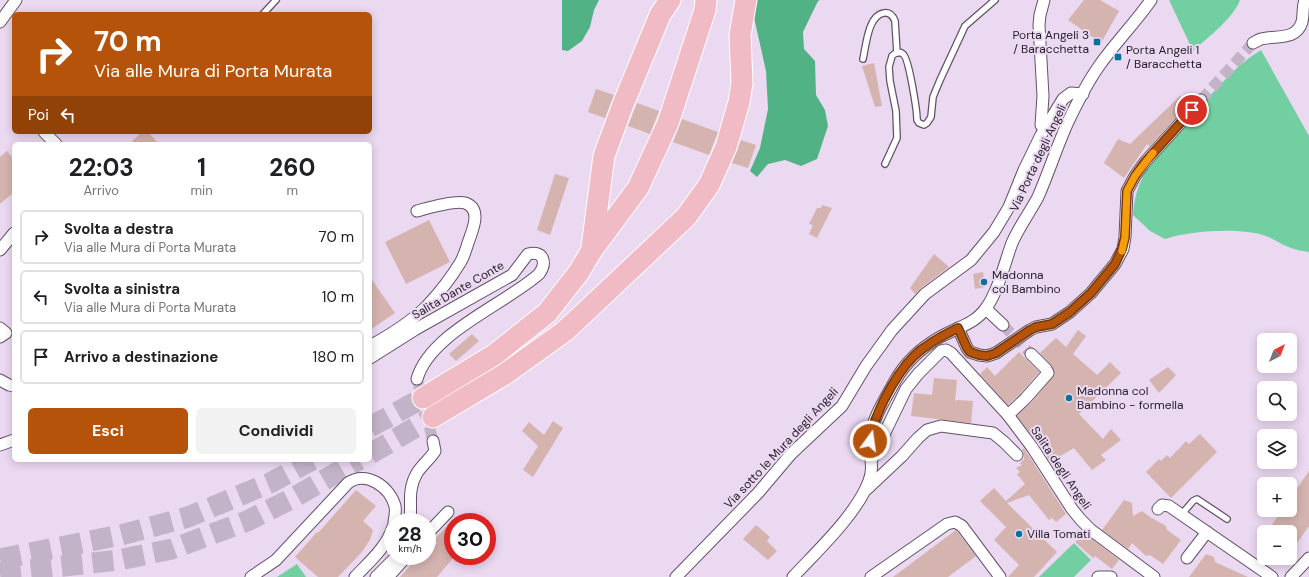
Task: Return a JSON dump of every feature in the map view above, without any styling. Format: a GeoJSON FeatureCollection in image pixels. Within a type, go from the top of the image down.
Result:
{"type":"FeatureCollection","features":[{"type":"Feature","properties":{"kind":"highway"},"geometry":{"type":"LineString","coordinates":[[592,250],[604,156],[622,107],[660,15],[670,0]]}},
{"type":"Feature","properties":{"kind":"highway"},"geometry":{"type":"LineString","coordinates":[[420,388],[494,355],[547,313],[579,272],[592,250],[638,188],[668,123],[705,10],[706,0]]}},
{"type":"Feature","properties":{"kind":"highway"},"geometry":{"type":"LineString","coordinates":[[433,417],[505,374],[565,331],[686,217],[710,185],[726,148],[739,102],[742,83],[740,35],[746,0]]}},
{"type":"Feature","properties":{"kind":"street"},"geometry":{"type":"LineString","coordinates":[[0,22],[16,0]]}},
{"type":"Feature","properties":{"kind":"street"},"geometry":{"type":"LineString","coordinates":[[1044,0],[1039,25],[1043,96],[1041,125],[1044,129]]}},
{"type":"Feature","properties":{"kind":"street","name":"Via Porta degli Angeli"},"geometry":{"type":"LineString","coordinates":[[872,459],[870,441],[874,425],[885,398],[903,369],[920,350],[942,336],[973,322],[986,309],[1000,277],[1013,241],[1037,198],[1069,120],[1098,67],[1151,0]]}},
{"type":"Feature","properties":{"kind":"street"},"geometry":{"type":"LineString","coordinates":[[1253,43],[1261,39],[1285,37],[1296,32],[1302,22],[1302,6],[1305,0]]}},
{"type":"Feature","properties":{"kind":"street","name":"Via sotto le Mura degli Angeli"},"geometry":{"type":"LineString","coordinates":[[676,577],[758,493],[791,454],[842,406],[866,366],[892,330],[925,294],[971,260],[994,232],[1009,207],[1024,170],[1044,129],[1063,99],[1071,93],[1083,94]]}},
{"type":"Feature","properties":{"kind":"street"},"geometry":{"type":"LineString","coordinates":[[958,328],[970,352],[979,355],[991,356],[1030,330],[1036,327],[1052,324],[1081,303],[1104,278],[1119,258],[1125,237],[1127,191],[1135,176],[1145,162],[1201,100]]}},
{"type":"Feature","properties":{"kind":"street"},"geometry":{"type":"LineString","coordinates":[[46,134],[54,142]]}},
{"type":"Feature","properties":{"kind":"street","name":"Salita Dante Conte"},"geometry":{"type":"LineString","coordinates":[[372,345],[408,323],[427,306],[440,291],[461,262],[474,225],[475,215],[473,209],[464,202],[456,202],[417,211]]}},
{"type":"Feature","properties":{"kind":"street"},"geometry":{"type":"LineString","coordinates":[[0,250],[12,235]]}},
{"type":"Feature","properties":{"kind":"street","name":"Salita Dante Conte"},"geometry":{"type":"LineString","coordinates":[[372,357],[416,329],[512,275],[528,254],[536,253],[540,255],[544,264],[538,274],[439,345],[423,363],[420,388]]}},
{"type":"Feature","properties":{"kind":"street"},"geometry":{"type":"LineString","coordinates":[[986,309],[1003,325]]}},
{"type":"Feature","properties":{"kind":"street","name":"Salita degli Angeli"},"geometry":{"type":"LineString","coordinates":[[872,459],[906,389],[918,374],[941,351],[946,350],[951,353],[1008,415],[1032,447],[1072,509],[1081,520],[1091,530],[1154,577]]}},
{"type":"Feature","properties":{"kind":"street"},"geometry":{"type":"LineString","coordinates":[[1008,415],[1025,399],[1048,373],[1031,354]]}},
{"type":"Feature","properties":{"kind":"street"},"geometry":{"type":"LineString","coordinates":[[0,382],[12,385]]}},
{"type":"Feature","properties":{"kind":"street"},"geometry":{"type":"LineString","coordinates":[[865,490],[902,456],[927,430],[941,426],[993,433],[1016,455]]}},
{"type":"Feature","properties":{"kind":"street"},"geometry":{"type":"LineString","coordinates":[[0,445],[12,441]]}},
{"type":"Feature","properties":{"kind":"street"},"geometry":{"type":"LineString","coordinates":[[410,513],[412,486],[417,472],[435,451],[433,441]]}},
{"type":"Feature","properties":{"kind":"street"},"geometry":{"type":"LineString","coordinates":[[793,577],[855,506],[865,490],[871,472],[872,459]]}},
{"type":"Feature","properties":{"kind":"street"},"geometry":{"type":"LineString","coordinates":[[251,577],[276,560],[348,483],[355,479],[368,479],[387,492],[395,506],[395,513]]}},
{"type":"Feature","properties":{"kind":"street"},"geometry":{"type":"LineString","coordinates":[[1158,509],[1162,505],[1168,506],[1272,577]]}},
{"type":"Feature","properties":{"kind":"street"},"geometry":{"type":"LineString","coordinates":[[436,525],[448,512]]}},
{"type":"Feature","properties":{"kind":"street"},"geometry":{"type":"LineString","coordinates":[[871,577],[952,522],[958,522],[962,526],[1000,577]]}},
{"type":"Feature","properties":{"kind":"street"},"geometry":{"type":"LineString","coordinates":[[1187,558],[1207,532]]}},
{"type":"Feature","properties":{"kind":"street"},"geometry":{"type":"LineString","coordinates":[[354,577],[379,552],[384,544]]}},
{"type":"Feature","properties":{"kind":"street"},"geometry":{"type":"LineString","coordinates":[[1291,577],[1309,558]]}},
{"type":"Feature","properties":{"kind":"street"},"geometry":{"type":"LineString","coordinates":[[376,577],[388,565]]}},
{"type":"Feature","properties":{"kind":"street"},"geometry":{"type":"LineString","coordinates":[[388,577],[399,565]]}},
{"type":"Feature","properties":{"kind":"street"},"geometry":{"type":"LineString","coordinates":[[1098,577],[1111,577]]}},
{"type":"Feature","properties":{"kind":"lane"},"geometry":{"type":"LineString","coordinates":[[265,12],[276,0]]}},
{"type":"Feature","properties":{"kind":"lane"},"geometry":{"type":"LineString","coordinates":[[885,164],[896,138],[896,111],[889,67],[892,56],[897,52],[903,53],[907,60],[917,120],[919,123],[927,123],[931,117],[933,97],[965,26],[995,0]]}},
{"type":"Feature","properties":{"kind":"lane"},"geometry":{"type":"LineString","coordinates":[[863,59],[869,31],[874,18],[882,13],[890,14],[894,17],[897,52]]}},
{"type":"Feature","properties":{"kind":"lane"},"geometry":{"type":"LineString","coordinates":[[1181,514],[1193,501],[1197,499],[1227,519]]}},
{"type":"Feature","properties":{"kind":"green space"},"geometry":{"type":"Polygon","coordinates":[[[562,0],[599,0],[594,10],[590,27],[582,41],[568,51],[562,50],[562,0]]]}},
{"type":"Feature","properties":{"kind":"green space"},"geometry":{"type":"Polygon","coordinates":[[[752,0],[820,0],[818,1],[803,32],[804,49],[815,61],[816,95],[825,110],[828,126],[817,159],[801,166],[785,160],[768,164],[757,177],[750,171],[760,148],[768,109],[766,71],[751,4],[752,0]]]}},
{"type":"Feature","properties":{"kind":"green space"},"geometry":{"type":"Polygon","coordinates":[[[1169,0],[1240,0],[1237,7],[1226,21],[1193,51],[1169,0]]]}},
{"type":"Feature","properties":{"kind":"green space"},"geometry":{"type":"Polygon","coordinates":[[[1261,50],[1309,136],[1309,252],[1291,248],[1266,236],[1255,233],[1215,231],[1175,236],[1165,239],[1150,231],[1133,215],[1137,192],[1146,171],[1167,143],[1232,72],[1261,50]]]}},
{"type":"Feature","properties":{"kind":"green space"},"geometry":{"type":"Polygon","coordinates":[[[1074,543],[1091,560],[1074,577],[1039,577],[1074,543]]]}},
{"type":"Feature","properties":{"kind":"green space"},"geometry":{"type":"Polygon","coordinates":[[[297,564],[306,577],[277,577],[297,564]]]}},
{"type":"Feature","properties":{"kind":"building"},"geometry":{"type":"Polygon","coordinates":[[[1084,0],[1100,0],[1119,11],[1101,43],[1068,20],[1084,0]]]}},
{"type":"Feature","properties":{"kind":"building"},"geometry":{"type":"Polygon","coordinates":[[[874,63],[882,106],[875,107],[862,66],[874,63]]]}},
{"type":"Feature","properties":{"kind":"building"},"geometry":{"type":"Polygon","coordinates":[[[596,89],[614,95],[605,118],[588,112],[596,89]]]}},
{"type":"Feature","properties":{"kind":"building"},"geometry":{"type":"Polygon","coordinates":[[[1180,96],[1188,104],[1150,146],[1147,144],[1124,178],[1104,163],[1118,139],[1130,144],[1180,96]]]}},
{"type":"Feature","properties":{"kind":"building"},"geometry":{"type":"Polygon","coordinates":[[[637,103],[659,111],[650,134],[628,126],[637,103]]]}},
{"type":"Feature","properties":{"kind":"building"},"geometry":{"type":"Polygon","coordinates":[[[682,119],[718,132],[709,155],[673,142],[682,119]]]}},
{"type":"Feature","properties":{"kind":"building"},"geometry":{"type":"Polygon","coordinates":[[[140,134],[150,134],[157,142],[131,142],[140,134]]]}},
{"type":"Feature","properties":{"kind":"building"},"geometry":{"type":"Polygon","coordinates":[[[741,140],[756,145],[748,168],[732,163],[741,140]]]}},
{"type":"Feature","properties":{"kind":"building"},"geometry":{"type":"Polygon","coordinates":[[[7,151],[12,157],[12,194],[0,204],[0,157],[7,151]]]}},
{"type":"Feature","properties":{"kind":"building"},"geometry":{"type":"Polygon","coordinates":[[[555,174],[569,178],[550,235],[537,230],[555,174]]]}},
{"type":"Feature","properties":{"kind":"building"},"geometry":{"type":"Polygon","coordinates":[[[822,205],[832,208],[817,238],[809,234],[813,225],[809,224],[817,208],[821,208],[822,205]]]}},
{"type":"Feature","properties":{"kind":"building"},"geometry":{"type":"Polygon","coordinates":[[[429,220],[450,262],[406,284],[385,242],[429,220]]]}},
{"type":"Feature","properties":{"kind":"building"},"geometry":{"type":"Polygon","coordinates":[[[934,254],[949,267],[915,294],[910,288],[934,254]]]}},
{"type":"Feature","properties":{"kind":"building"},"geometry":{"type":"Polygon","coordinates":[[[983,272],[985,287],[975,289],[973,274],[983,272]]]}},
{"type":"Feature","properties":{"kind":"building"},"geometry":{"type":"Polygon","coordinates":[[[372,280],[395,313],[372,329],[372,280]]]}},
{"type":"Feature","properties":{"kind":"building"},"geometry":{"type":"Polygon","coordinates":[[[1078,330],[1086,336],[1073,354],[1097,375],[1110,362],[1121,373],[1079,414],[1103,439],[1111,429],[1121,440],[1101,455],[1106,460],[1092,470],[1074,448],[1050,462],[1038,443],[1017,416],[1030,404],[1055,374],[1052,366],[1040,353],[1056,338],[1066,347],[1078,330]]]}},
{"type":"Feature","properties":{"kind":"building"},"geometry":{"type":"Polygon","coordinates":[[[472,334],[479,341],[456,361],[449,354],[472,334]]]}},
{"type":"Feature","properties":{"kind":"building"},"geometry":{"type":"Polygon","coordinates":[[[1019,352],[1039,372],[1020,394],[1008,405],[980,374],[987,367],[995,376],[1019,352]]]}},
{"type":"Feature","properties":{"kind":"building"},"geometry":{"type":"Polygon","coordinates":[[[1168,367],[1176,375],[1159,393],[1149,380],[1168,367]]]}},
{"type":"Feature","properties":{"kind":"building"},"geometry":{"type":"Polygon","coordinates":[[[934,378],[957,380],[955,401],[973,401],[971,423],[911,416],[914,393],[932,395],[934,378]]]}},
{"type":"Feature","properties":{"kind":"building"},"geometry":{"type":"Polygon","coordinates":[[[553,421],[563,428],[533,477],[523,470],[538,446],[522,431],[529,422],[544,435],[553,421]]]}},
{"type":"Feature","properties":{"kind":"building"},"geometry":{"type":"Polygon","coordinates":[[[1200,434],[1217,452],[1171,498],[1146,472],[1159,459],[1161,461],[1167,455],[1170,458],[1186,441],[1189,444],[1200,434]]]}},
{"type":"Feature","properties":{"kind":"building","name":"Villa Tomati"},"geometry":{"type":"Polygon","coordinates":[[[1024,448],[1066,514],[1056,522],[1052,518],[1049,520],[1029,495],[1007,503],[1057,552],[1034,577],[1008,577],[1019,565],[994,540],[1006,527],[980,501],[994,488],[1006,501],[1025,484],[1017,474],[1020,472],[1016,468],[1022,465],[1020,463],[1024,459],[1024,453],[1022,450],[1024,448]]]}},
{"type":"Feature","properties":{"kind":"building"},"geometry":{"type":"Polygon","coordinates":[[[1309,471],[1309,526],[1297,543],[1297,525],[1272,525],[1277,517],[1297,517],[1297,489],[1309,471]]]}},
{"type":"Feature","properties":{"kind":"building"},"geometry":{"type":"Polygon","coordinates":[[[356,490],[376,506],[363,521],[373,530],[370,540],[361,553],[338,577],[318,577],[295,557],[356,490]]]}},
{"type":"Feature","properties":{"kind":"building"},"geometry":{"type":"Polygon","coordinates":[[[1124,500],[1132,503],[1133,516],[1142,511],[1166,526],[1167,530],[1181,540],[1163,564],[1150,555],[1146,556],[1132,543],[1128,549],[1102,530],[1124,500]]]}},
{"type":"Feature","properties":{"kind":"building"},"geometry":{"type":"Polygon","coordinates":[[[756,525],[770,537],[767,541],[777,551],[768,560],[743,539],[756,525]]]}},
{"type":"Feature","properties":{"kind":"building"},"geometry":{"type":"Polygon","coordinates":[[[444,529],[444,565],[447,565],[437,577],[400,577],[411,565],[436,565],[436,538],[444,529]]]}},
{"type":"Feature","properties":{"kind":"building"},"geometry":{"type":"Polygon","coordinates":[[[956,530],[976,556],[948,577],[893,577],[956,530]]]}},
{"type":"Feature","properties":{"kind":"building"},"geometry":{"type":"Polygon","coordinates":[[[1084,533],[1119,560],[1112,569],[1095,556],[1093,558],[1075,542],[1084,533]]]}},
{"type":"Feature","properties":{"kind":"building"},"geometry":{"type":"Polygon","coordinates":[[[1206,554],[1214,557],[1215,562],[1248,577],[1189,577],[1206,554]]]}},
{"type":"Feature","properties":{"kind":"tunnel"},"geometry":{"type":"LineString","coordinates":[[1201,100],[1253,43]]}},
{"type":"Feature","properties":{"kind":"tunnel"},"geometry":{"type":"LineString","coordinates":[[1003,325],[1031,354]]}},
{"type":"Feature","properties":{"kind":"tunnel"},"geometry":{"type":"LineString","coordinates":[[417,379],[433,441]]}},
{"type":"Feature","properties":{"kind":"tunnel"},"geometry":{"type":"LineString","coordinates":[[372,426],[423,398]]}},
{"type":"Feature","properties":{"kind":"tunnel"},"geometry":{"type":"LineString","coordinates":[[372,453],[433,417]]}},
{"type":"Feature","properties":{"kind":"tunnel"},"geometry":{"type":"LineString","coordinates":[[0,559],[121,535],[188,517],[272,482],[308,462]]}},
{"type":"Feature","properties":{"kind":"tunnel"},"geometry":{"type":"LineString","coordinates":[[0,573],[119,560],[172,549],[247,521],[291,499],[356,462]]}},
{"type":"Feature","properties":{"kind":"slow traffic"},"geometry":{"type":"LineString","coordinates":[[1122,251],[1125,237],[1127,191],[1135,176],[1153,153]]}},
{"type":"Feature","properties":{"kind":"place","name":"Porta Angeli 3 / Baracchetta"},"geometry":{"type":"Point","coordinates":[1097,42]}},
{"type":"Feature","properties":{"kind":"place","name":"Porta Angeli 1 / Baracchetta"},"geometry":{"type":"Point","coordinates":[1118,57]}},
{"type":"Feature","properties":{"kind":"place","name":"Madonna col Bambino"},"geometry":{"type":"Point","coordinates":[984,282]}},
{"type":"Feature","properties":{"kind":"place","name":"Madonna col Bambino - formella"},"geometry":{"type":"Point","coordinates":[1069,398]}},
{"type":"Feature","properties":{"kind":"place","name":"Villa Tomati"},"geometry":{"type":"Point","coordinates":[1019,534]}},
{"type":"Feature","properties":{"kind":"route"},"geometry":{"type":"LineString","coordinates":[[870,441],[871,432],[876,417],[888,392],[908,362],[928,344],[958,328],[970,352],[979,355],[991,356],[1030,330],[1036,327],[1052,324],[1070,312],[1091,293],[1119,258],[1125,237],[1127,191],[1135,176],[1145,162],[1192,110]]}}]}
